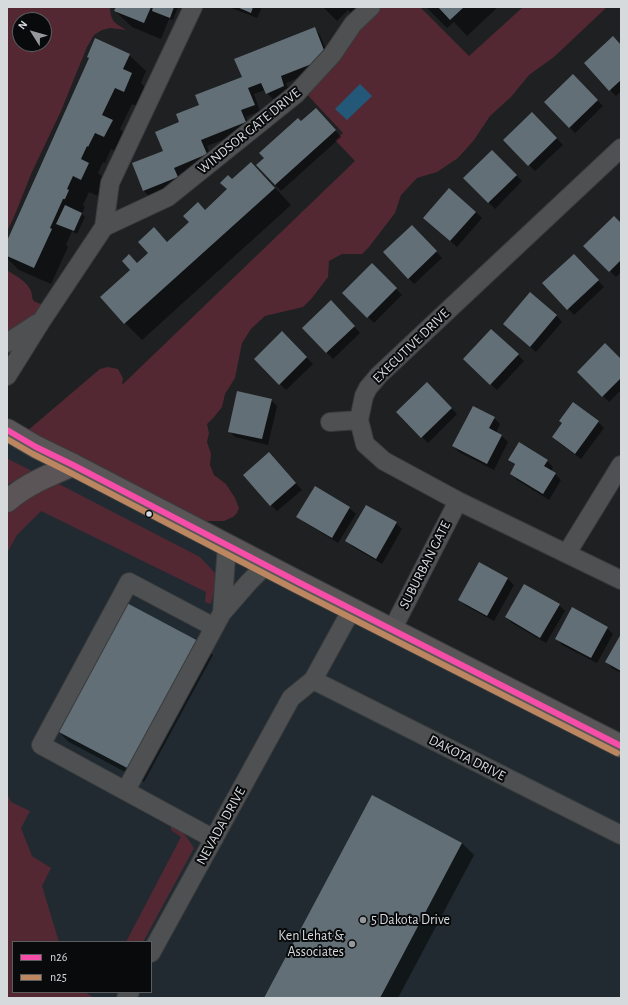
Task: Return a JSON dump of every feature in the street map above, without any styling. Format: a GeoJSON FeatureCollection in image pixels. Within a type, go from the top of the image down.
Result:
{"type":"FeatureCollection","features":[{"type":"Feature","properties":{"kind":"highway"},"geometry":{"type":"LineString","coordinates":[[7,501],[24,487],[73,465]]}},
{"type":"Feature","properties":{"kind":"main road"},"geometry":{"type":"LineString","coordinates":[[7,430],[392,630],[621,746]]}},
{"type":"Feature","properties":{"kind":"street"},"geometry":{"type":"LineString","coordinates":[[7,376],[42,320],[104,227],[110,183],[194,7]]}},
{"type":"Feature","properties":{"kind":"street","name":"WINDSOR GATE DRIVE"},"geometry":{"type":"LineString","coordinates":[[104,227],[168,197],[296,94],[332,55],[353,24],[371,7]]}},
{"type":"Feature","properties":{"kind":"street","name":"EXECUTIVE DRIVE"},"geometry":{"type":"LineString","coordinates":[[621,148],[379,375],[368,388],[364,396],[359,420],[365,444],[384,462],[458,501],[621,580]]}},
{"type":"Feature","properties":{"kind":"street"},"geometry":{"type":"LineString","coordinates":[[7,343],[42,320]]}},
{"type":"Feature","properties":{"kind":"street"},"geometry":{"type":"LineString","coordinates":[[330,422],[359,420]]}},
{"type":"Feature","properties":{"kind":"street"},"geometry":{"type":"LineString","coordinates":[[567,553],[621,465]]}},
{"type":"Feature","properties":{"kind":"street","name":"SUBURBAN GATE"},"geometry":{"type":"LineString","coordinates":[[392,630],[458,501]]}},
{"type":"Feature","properties":{"kind":"street"},"geometry":{"type":"LineString","coordinates":[[218,620],[227,545]]}},
{"type":"Feature","properties":{"kind":"street"},"geometry":{"type":"LineString","coordinates":[[126,790],[218,620],[249,582],[266,565]]}},
{"type":"Feature","properties":{"kind":"street"},"geometry":{"type":"LineString","coordinates":[[214,839],[41,744],[129,582],[218,620]]}},
{"type":"Feature","properties":{"kind":"street"},"geometry":{"type":"LineString","coordinates":[[313,680],[352,609]]}},
{"type":"Feature","properties":{"kind":"street","name":"NEVADA DRIVE"},"geometry":{"type":"LineString","coordinates":[[152,951],[291,698],[313,680]]}},
{"type":"Feature","properties":{"kind":"street","name":"DAKOTA DRIVE"},"geometry":{"type":"LineString","coordinates":[[313,680],[621,835]]}},
{"type":"Feature","properties":{"kind":"shaded area"},"geometry":{"type":"Polygon","coordinates":[[[7,7],[110,7],[112,19],[126,30],[110,28],[102,30],[94,35],[87,47],[61,111],[32,172],[7,231],[7,7]]]}},
{"type":"Feature","properties":{"kind":"shaded area"},"geometry":{"type":"Polygon","coordinates":[[[371,7],[420,7],[469,56],[523,7],[607,7],[554,57],[529,75],[511,97],[490,116],[474,140],[458,158],[437,172],[417,178],[401,195],[395,213],[362,254],[342,254],[329,261],[328,277],[303,307],[265,316],[251,329],[242,343],[235,378],[225,394],[222,407],[207,424],[209,433],[207,442],[211,454],[210,465],[214,475],[226,484],[235,498],[239,508],[233,517],[224,521],[207,521],[177,515],[20,437],[100,369],[108,367],[118,369],[123,378],[122,385],[355,161],[335,140],[343,133],[301,88],[371,7]]]}},
{"type":"Feature","properties":{"kind":"shaded area"},"geometry":{"type":"Polygon","coordinates":[[[7,270],[26,284],[32,293],[33,300],[40,304],[46,305],[39,314],[7,336],[7,270]]]}},
{"type":"Feature","properties":{"kind":"shaded area"},"geometry":{"type":"Polygon","coordinates":[[[7,430],[621,746],[621,998],[39,998],[37,993],[152,993],[152,941],[24,941],[7,877],[7,430]]]}},
{"type":"Feature","properties":{"kind":"shaded area"},"geometry":{"type":"Polygon","coordinates":[[[8,459],[30,470],[30,472],[7,485],[7,460],[8,459]]]}},
{"type":"Feature","properties":{"kind":"shaded area"},"geometry":{"type":"Polygon","coordinates":[[[57,483],[200,557],[215,573],[215,588],[211,604],[205,602],[206,592],[41,511],[17,535],[7,553],[7,510],[25,494],[57,483]]]}},
{"type":"Feature","properties":{"kind":"shaded area"},"geometry":{"type":"Polygon","coordinates":[[[7,793],[11,802],[30,811],[21,828],[32,856],[51,868],[42,886],[59,941],[12,941],[12,993],[86,993],[94,998],[7,998],[7,793]]]}},
{"type":"Feature","properties":{"kind":"shaded area"},"geometry":{"type":"Polygon","coordinates":[[[171,827],[182,831],[194,848],[144,941],[127,941],[181,837],[171,830],[171,827]]]}},
{"type":"Feature","properties":{"kind":"water"},"geometry":{"type":"Polygon","coordinates":[[[360,84],[372,96],[347,120],[335,109],[360,84]]]}},
{"type":"Feature","properties":{"kind":"building"},"geometry":{"type":"Polygon","coordinates":[[[116,7],[151,7],[144,23],[114,11],[116,7]]]}},
{"type":"Feature","properties":{"kind":"building"},"geometry":{"type":"Polygon","coordinates":[[[153,7],[174,7],[170,18],[152,11],[153,7]]]}},
{"type":"Feature","properties":{"kind":"building"},"geometry":{"type":"Polygon","coordinates":[[[237,7],[253,7],[251,13],[237,7]]]}},
{"type":"Feature","properties":{"kind":"building"},"geometry":{"type":"Polygon","coordinates":[[[438,7],[464,7],[450,20],[438,7]]]}},
{"type":"Feature","properties":{"kind":"building"},"geometry":{"type":"Polygon","coordinates":[[[315,27],[327,58],[281,76],[284,86],[266,94],[261,83],[248,88],[255,105],[241,110],[246,122],[201,140],[207,154],[174,168],[178,177],[143,191],[132,163],[163,151],[155,132],[179,122],[176,114],[199,105],[195,95],[242,77],[234,59],[315,27]]]}},
{"type":"Feature","properties":{"kind":"building"},"geometry":{"type":"Polygon","coordinates":[[[613,36],[621,45],[621,80],[609,91],[584,63],[613,36]]]}},
{"type":"Feature","properties":{"kind":"building"},"geometry":{"type":"Polygon","coordinates":[[[95,38],[130,54],[123,69],[132,73],[124,92],[115,88],[102,115],[113,120],[104,137],[95,133],[88,147],[87,146],[81,159],[89,163],[81,180],[73,176],[67,189],[69,190],[65,199],[63,199],[50,228],[52,229],[34,268],[7,256],[7,241],[89,58],[87,57],[95,38]]]}},
{"type":"Feature","properties":{"kind":"building"},"geometry":{"type":"Polygon","coordinates":[[[573,74],[598,100],[569,128],[544,102],[573,74]]]}},
{"type":"Feature","properties":{"kind":"building"},"geometry":{"type":"Polygon","coordinates":[[[316,108],[336,130],[275,185],[256,165],[264,158],[259,153],[298,118],[301,121],[316,108]]]}},
{"type":"Feature","properties":{"kind":"building"},"geometry":{"type":"Polygon","coordinates":[[[532,112],[557,138],[528,166],[503,140],[532,112]]]}},
{"type":"Feature","properties":{"kind":"building"},"geometry":{"type":"Polygon","coordinates":[[[492,150],[517,175],[488,203],[463,178],[492,150]]]}},
{"type":"Feature","properties":{"kind":"building"},"geometry":{"type":"Polygon","coordinates":[[[251,162],[275,188],[124,324],[100,297],[130,270],[122,261],[129,254],[137,263],[148,253],[138,242],[154,227],[167,242],[189,222],[183,216],[198,202],[205,210],[227,189],[220,183],[228,175],[232,179],[251,162]]]}},
{"type":"Feature","properties":{"kind":"building"},"geometry":{"type":"Polygon","coordinates":[[[449,188],[476,212],[450,241],[423,218],[449,188]]]}},
{"type":"Feature","properties":{"kind":"building"},"geometry":{"type":"Polygon","coordinates":[[[65,205],[82,213],[74,231],[56,224],[65,205]]]}},
{"type":"Feature","properties":{"kind":"building"},"geometry":{"type":"Polygon","coordinates":[[[614,216],[621,223],[621,260],[609,272],[583,246],[614,216]]]}},
{"type":"Feature","properties":{"kind":"building"},"geometry":{"type":"Polygon","coordinates":[[[412,225],[437,251],[408,279],[383,252],[412,225]]]}},
{"type":"Feature","properties":{"kind":"building"},"geometry":{"type":"Polygon","coordinates":[[[574,254],[599,280],[567,310],[542,283],[574,254]]]}},
{"type":"Feature","properties":{"kind":"building"},"geometry":{"type":"Polygon","coordinates":[[[372,263],[397,288],[367,318],[342,293],[372,263]]]}},
{"type":"Feature","properties":{"kind":"building"},"geometry":{"type":"Polygon","coordinates":[[[530,292],[557,315],[530,347],[503,324],[530,292]]]}},
{"type":"Feature","properties":{"kind":"building"},"geometry":{"type":"Polygon","coordinates":[[[331,300],[355,326],[326,353],[302,328],[331,300]]]}},
{"type":"Feature","properties":{"kind":"building"},"geometry":{"type":"Polygon","coordinates":[[[491,329],[519,354],[490,385],[463,359],[491,329]]]}},
{"type":"Feature","properties":{"kind":"building"},"geometry":{"type":"Polygon","coordinates":[[[282,331],[307,357],[279,385],[254,359],[282,331]]]}},
{"type":"Feature","properties":{"kind":"building"},"geometry":{"type":"Polygon","coordinates":[[[605,343],[621,359],[621,378],[602,397],[577,372],[605,343]]]}},
{"type":"Feature","properties":{"kind":"building"},"geometry":{"type":"Polygon","coordinates":[[[427,382],[452,408],[421,438],[396,412],[427,382]]]}},
{"type":"Feature","properties":{"kind":"building"},"geometry":{"type":"Polygon","coordinates":[[[237,391],[272,399],[262,439],[228,432],[237,391]]]}},
{"type":"Feature","properties":{"kind":"building"},"geometry":{"type":"Polygon","coordinates":[[[573,402],[599,421],[575,454],[552,437],[562,423],[559,421],[573,402]]]}},
{"type":"Feature","properties":{"kind":"building"},"geometry":{"type":"Polygon","coordinates":[[[473,406],[495,417],[489,428],[502,435],[487,464],[452,446],[473,406]]]}},
{"type":"Feature","properties":{"kind":"building"},"geometry":{"type":"Polygon","coordinates":[[[519,442],[548,460],[544,466],[556,473],[543,494],[510,474],[515,464],[508,460],[519,442]]]}},
{"type":"Feature","properties":{"kind":"building"},"geometry":{"type":"Polygon","coordinates":[[[269,452],[296,483],[270,506],[243,475],[269,452]]]}},
{"type":"Feature","properties":{"kind":"building"},"geometry":{"type":"Polygon","coordinates":[[[315,486],[350,507],[332,538],[296,517],[315,486]]]}},
{"type":"Feature","properties":{"kind":"building"},"geometry":{"type":"Polygon","coordinates":[[[366,505],[397,522],[376,559],[345,541],[366,505]]]}},
{"type":"Feature","properties":{"kind":"building"},"geometry":{"type":"Polygon","coordinates":[[[479,562],[508,578],[487,616],[458,600],[479,562]]]}},
{"type":"Feature","properties":{"kind":"building"},"geometry":{"type":"Polygon","coordinates":[[[524,584],[560,604],[540,638],[505,617],[524,584]]]}},
{"type":"Feature","properties":{"kind":"building"},"geometry":{"type":"Polygon","coordinates":[[[125,602],[202,643],[131,770],[55,730],[125,602]]]}},
{"type":"Feature","properties":{"kind":"building"},"geometry":{"type":"Polygon","coordinates":[[[572,607],[608,627],[591,658],[555,639],[572,607]]]}},
{"type":"Feature","properties":{"kind":"building"},"geometry":{"type":"Polygon","coordinates":[[[621,634],[621,671],[605,662],[621,634]]]}},
{"type":"Feature","properties":{"kind":"building","name":"5 Dakota Drive"},"geometry":{"type":"Polygon","coordinates":[[[372,795],[462,843],[380,998],[264,998],[372,795]]]}},
{"type":"Feature","properties":{"kind":"transit line","name":"n26"},"geometry":{"type":"LineString","coordinates":[[7,430],[36,447],[298,582],[621,746]]}},
{"type":"Feature","properties":{"kind":"transit line","name":"n25"},"geometry":{"type":"LineString","coordinates":[[7,439],[33,454],[294,589],[617,753]]}},
{"type":"Feature","properties":{"kind":"place","name":"5 Dakota Drive"},"geometry":{"type":"Point","coordinates":[363,920]}},
{"type":"Feature","properties":{"kind":"place","name":"Ken Lehat & Associates"},"geometry":{"type":"Point","coordinates":[352,944]}}]}
